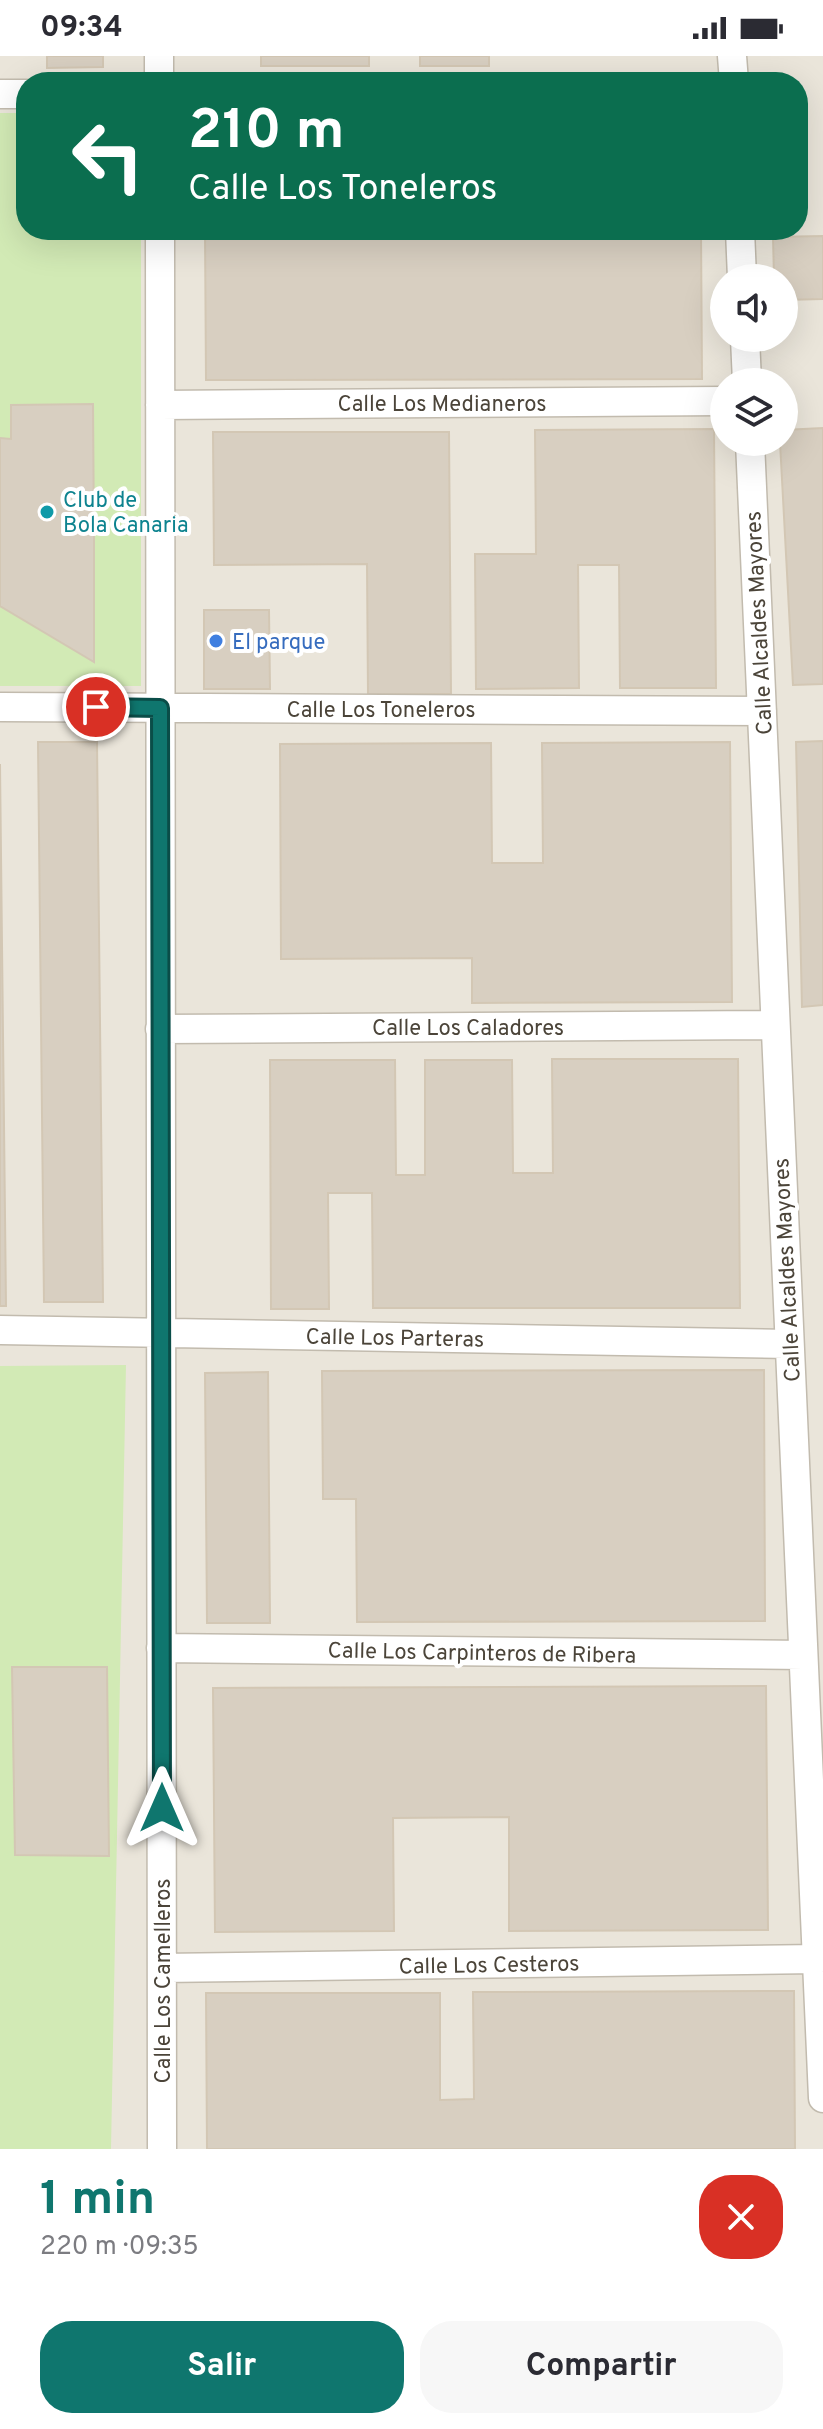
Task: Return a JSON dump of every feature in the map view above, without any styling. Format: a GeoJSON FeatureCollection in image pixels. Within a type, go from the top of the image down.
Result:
{"type":"FeatureCollection","features":[{"type":"Feature","properties":{"kind":"street","name":"Calle Los Camelleros"},"geometry":{"type":"LineString","coordinates":[[160,240],[162,2149]]}},
{"type":"Feature","properties":{"kind":"street"},"geometry":{"type":"LineString","coordinates":[[740,240],[741,264]]}},
{"type":"Feature","properties":{"kind":"street","name":"Calle Los Medianeros"},"geometry":{"type":"LineString","coordinates":[[160,405],[710,401]]}},
{"type":"Feature","properties":{"kind":"street","name":"Calle Alcaldes Mayores"},"geometry":{"type":"LineString","coordinates":[[751,456],[823,2098]]}},
{"type":"Feature","properties":{"kind":"street","name":"Calle Los Toneleros"},"geometry":{"type":"LineString","coordinates":[[0,707],[762,711]]}},
{"type":"Feature","properties":{"kind":"street","name":"Calle Los Caladores"},"geometry":{"type":"LineString","coordinates":[[160,1029],[775,1025]]}},
{"type":"Feature","properties":{"kind":"street","name":"Calle Los Parteras"},"geometry":{"type":"LineString","coordinates":[[0,1330],[789,1344]]}},
{"type":"Feature","properties":{"kind":"street","name":"Calle Los Carpinteros de Ribera"},"geometry":{"type":"LineString","coordinates":[[161,1648],[803,1655]]}},
{"type":"Feature","properties":{"kind":"street","name":"Calle Los Cesteros"},"geometry":{"type":"LineString","coordinates":[[162,1968],[817,1959]]}},
{"type":"Feature","properties":{"kind":"shaded area"},"geometry":{"type":"Polygon","coordinates":[[[0,56],[823,56],[823,2149],[0,2149],[0,56]]]}},
{"type":"Feature","properties":{"kind":"green space"},"geometry":{"type":"Polygon","coordinates":[[[0,113],[16,113],[16,240],[141,240],[141,686],[0,686],[0,113]]]}},
{"type":"Feature","properties":{"kind":"green space"},"geometry":{"type":"Polygon","coordinates":[[[126,1365],[111,2149],[0,2149],[0,1366],[126,1365]]]}},
{"type":"Feature","properties":{"kind":"building"},"geometry":{"type":"Polygon","coordinates":[[[47,56],[103,56],[103,67],[47,68],[47,56]]]}},
{"type":"Feature","properties":{"kind":"building"},"geometry":{"type":"Polygon","coordinates":[[[261,56],[369,56],[369,66],[261,66],[261,56]]]}},
{"type":"Feature","properties":{"kind":"building"},"geometry":{"type":"Polygon","coordinates":[[[420,56],[489,56],[489,66],[420,66],[420,56]]]}},
{"type":"Feature","properties":{"kind":"building"},"geometry":{"type":"Polygon","coordinates":[[[808,236],[823,236],[823,299],[798,300],[798,264],[774,264],[773,240],[808,240],[808,236]]]}},
{"type":"Feature","properties":{"kind":"building"},"geometry":{"type":"Polygon","coordinates":[[[205,240],[701,240],[702,379],[206,380],[205,240]]]}},
{"type":"Feature","properties":{"kind":"building","name":"Club de Bola Canaria"},"geometry":{"type":"Polygon","coordinates":[[[93,404],[94,662],[0,606],[0,438],[11,439],[11,405],[93,404]]]}},
{"type":"Feature","properties":{"kind":"building"},"geometry":{"type":"Polygon","coordinates":[[[823,428],[823,684],[793,685],[781,456],[798,456],[798,429],[823,428]]]}},
{"type":"Feature","properties":{"kind":"building"},"geometry":{"type":"Polygon","coordinates":[[[710,429],[710,456],[714,456],[716,688],[620,688],[619,565],[578,565],[579,688],[476,689],[475,554],[536,554],[535,430],[710,429]]]}},
{"type":"Feature","properties":{"kind":"building"},"geometry":{"type":"Polygon","coordinates":[[[213,432],[449,432],[451,694],[368,694],[367,564],[214,565],[213,432]]]}},
{"type":"Feature","properties":{"kind":"building"},"geometry":{"type":"Polygon","coordinates":[[[204,610],[269,610],[270,689],[204,689],[204,610]]]}},
{"type":"Feature","properties":{"kind":"building"},"geometry":{"type":"Polygon","coordinates":[[[823,741],[823,1005],[802,1007],[796,742],[823,741]]]}},
{"type":"Feature","properties":{"kind":"building"},"geometry":{"type":"Polygon","coordinates":[[[38,742],[97,742],[103,1302],[44,1302],[38,742]]]}},
{"type":"Feature","properties":{"kind":"building"},"geometry":{"type":"Polygon","coordinates":[[[730,742],[732,1002],[472,1003],[472,958],[281,959],[280,744],[491,743],[492,863],[543,863],[542,743],[730,742]]]}},
{"type":"Feature","properties":{"kind":"building"},"geometry":{"type":"Polygon","coordinates":[[[0,764],[6,1306],[0,1306],[0,764]]]}},
{"type":"Feature","properties":{"kind":"building"},"geometry":{"type":"Polygon","coordinates":[[[552,1059],[738,1059],[740,1308],[373,1308],[372,1193],[328,1193],[329,1309],[271,1309],[270,1060],[395,1060],[396,1175],[425,1175],[425,1060],[512,1060],[513,1173],[553,1173],[552,1059]]]}},
{"type":"Feature","properties":{"kind":"building"},"geometry":{"type":"Polygon","coordinates":[[[764,1370],[765,1621],[357,1622],[356,1499],[323,1499],[322,1371],[764,1370]]]}},
{"type":"Feature","properties":{"kind":"building"},"geometry":{"type":"Polygon","coordinates":[[[268,1372],[270,1623],[207,1623],[205,1373],[268,1372]]]}},
{"type":"Feature","properties":{"kind":"building"},"geometry":{"type":"Polygon","coordinates":[[[12,1667],[107,1667],[109,1856],[15,1855],[12,1667]]]}},
{"type":"Feature","properties":{"kind":"building"},"geometry":{"type":"Polygon","coordinates":[[[766,1686],[768,1930],[509,1931],[509,1817],[393,1818],[394,1931],[215,1932],[213,1688],[766,1686]]]}},
{"type":"Feature","properties":{"kind":"building"},"geometry":{"type":"Polygon","coordinates":[[[794,1991],[795,2149],[207,2149],[206,1993],[440,1993],[440,2100],[474,2099],[473,1992],[794,1991]]]}},
{"type":"Feature","properties":{"kind":"place","name":"Club de Bola Canaria"},"geometry":{"type":"Point","coordinates":[47,512]}},
{"type":"Feature","properties":{"kind":"place","name":"El parque"},"geometry":{"type":"Point","coordinates":[216,641]}},
{"type":"Feature","properties":{"kind":"route"},"geometry":{"type":"LineString","coordinates":[[96,707],[160,708],[162,1808]]}}]}
